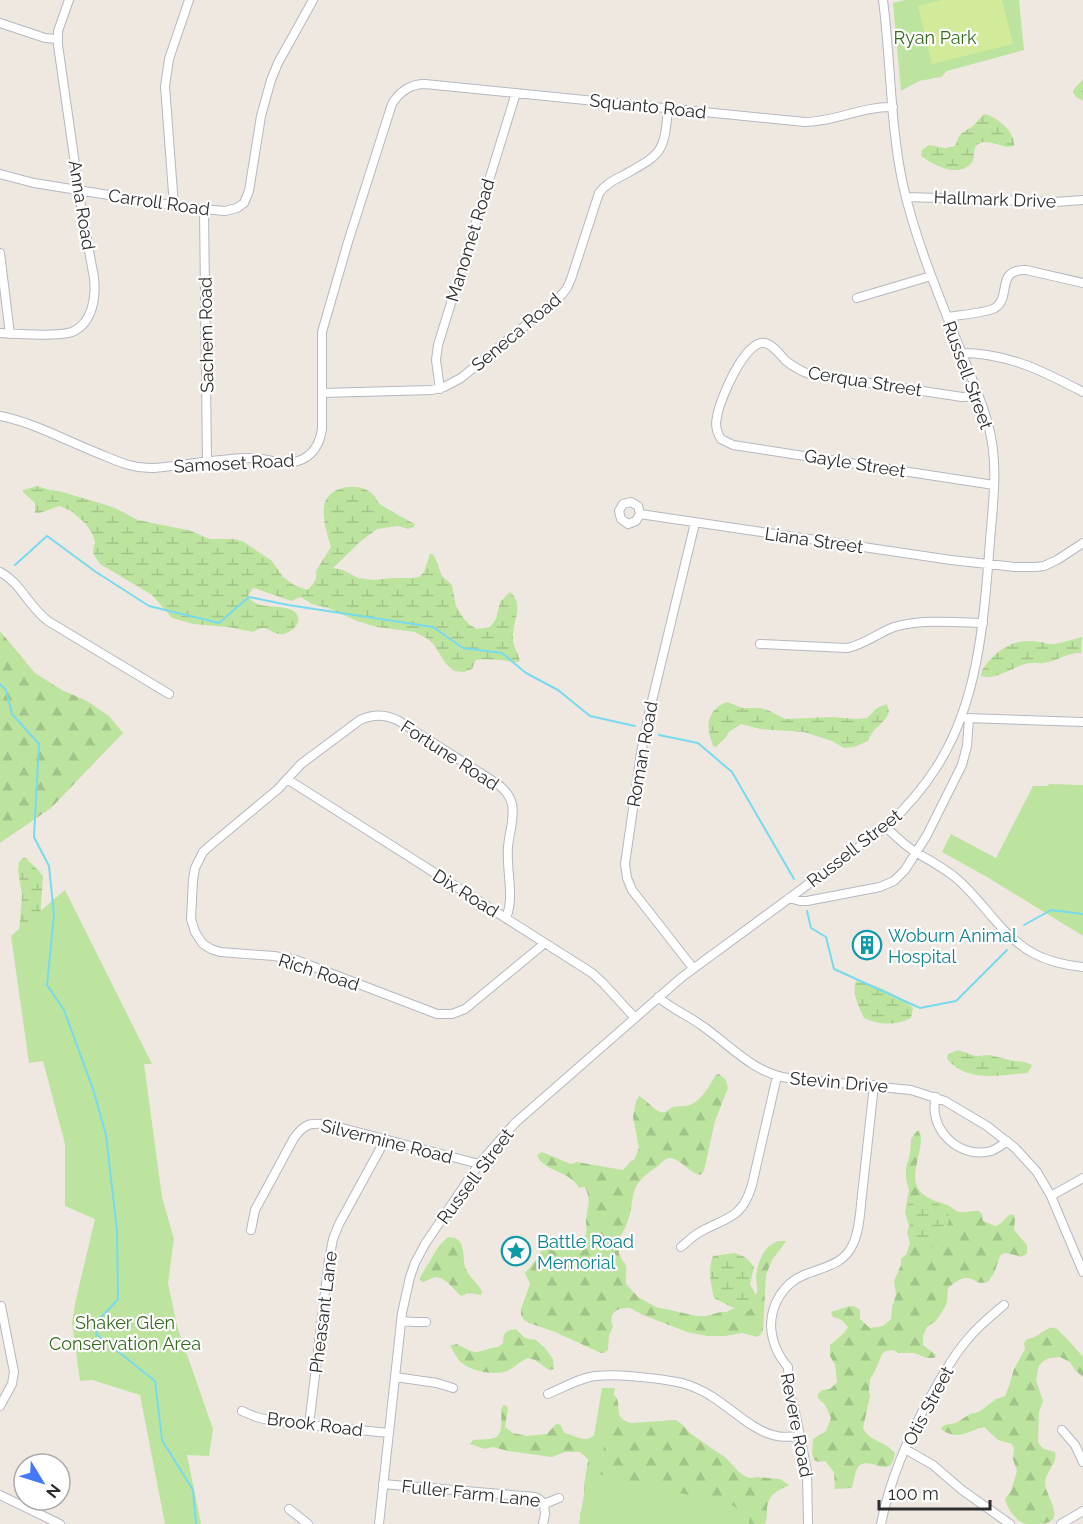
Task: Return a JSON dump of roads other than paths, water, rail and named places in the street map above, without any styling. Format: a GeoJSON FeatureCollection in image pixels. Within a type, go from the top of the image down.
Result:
{"type":"FeatureCollection","features":[{"type":"Feature","properties":{"kind":"street","name":"Anna Road"},"geometry":{"type":"LineString","coordinates":[[0,333],[66,333],[79,328],[93,306],[95,288],[58,39],[59,27],[69,0]]}},
{"type":"Feature","properties":{"kind":"street"},"geometry":{"type":"LineString","coordinates":[[174,206],[165,86],[169,59],[189,0]]}},
{"type":"Feature","properties":{"kind":"street","name":"Carroll Road"},"geometry":{"type":"LineString","coordinates":[[0,174],[22,181],[174,206],[230,211],[241,206],[246,199],[252,177],[261,116],[270,80],[313,0]]}},
{"type":"Feature","properties":{"kind":"street","name":"Russell Street"},"geometry":{"type":"LineString","coordinates":[[379,1524],[401,1321],[410,1277],[420,1254],[479,1164],[515,1124],[693,968],[886,827],[913,799],[933,773],[965,718],[983,623],[994,484],[992,438],[979,396],[915,230],[898,153],[884,0]]}},
{"type":"Feature","properties":{"kind":"street"},"geometry":{"type":"LineString","coordinates":[[0,23],[42,37],[58,39]]}},
{"type":"Feature","properties":{"kind":"street","name":"Squanto Road"},"geometry":{"type":"LineString","coordinates":[[403,90],[412,85],[425,84],[805,122],[824,120],[878,107],[893,108]]}},
{"type":"Feature","properties":{"kind":"street","name":"Samoset Road"},"geometry":{"type":"LineString","coordinates":[[0,416],[23,422],[135,468],[253,458],[289,463],[306,457],[314,449],[322,429],[324,324],[390,110],[394,100],[403,90]]}},
{"type":"Feature","properties":{"kind":"street","name":"Manomet Road"},"geometry":{"type":"LineString","coordinates":[[440,388],[436,360],[438,345],[516,93]]}},
{"type":"Feature","properties":{"kind":"street","name":"Seneca Road"},"geometry":{"type":"LineString","coordinates":[[322,393],[424,391],[440,388],[464,376],[565,291],[572,279],[599,193],[608,184],[648,161],[662,147],[666,136],[668,109]]}},
{"type":"Feature","properties":{"kind":"street","name":"Hallmark Drive"},"geometry":{"type":"LineString","coordinates":[[907,197],[1055,202],[1083,200]]}},
{"type":"Feature","properties":{"kind":"street","name":"Sachem Road"},"geometry":{"type":"LineString","coordinates":[[204,209],[207,462]]}},
{"type":"Feature","properties":{"kind":"street"},"geometry":{"type":"LineString","coordinates":[[0,253],[10,334]]}},
{"type":"Feature","properties":{"kind":"street"},"geometry":{"type":"LineString","coordinates":[[947,317],[996,307],[1002,299],[1008,276],[1017,271],[1026,270],[1083,283]]}},
{"type":"Feature","properties":{"kind":"street"},"geometry":{"type":"LineString","coordinates":[[857,298],[931,276]]}},
{"type":"Feature","properties":{"kind":"street","name":"Cerqua Street"},"geometry":{"type":"LineString","coordinates":[[719,436],[716,418],[725,391],[746,354],[754,346],[762,343],[770,345],[796,369],[810,374],[962,397],[979,396]]}},
{"type":"Feature","properties":{"kind":"street"},"geometry":{"type":"LineString","coordinates":[[962,353],[1023,363],[1083,392]]}},
{"type":"Feature","properties":{"kind":"street","name":"Gayle Street"},"geometry":{"type":"LineString","coordinates":[[719,436],[724,442],[733,445],[994,484]]}},
{"type":"Feature","properties":{"kind":"street","name":"Liana Street"},"geometry":{"type":"LineString","coordinates":[[640,514],[988,565],[1040,567],[1057,560],[1083,543]]}},
{"type":"Feature","properties":{"kind":"street","name":"Roman Road"},"geometry":{"type":"LineString","coordinates":[[693,968],[632,890],[625,864],[645,729],[695,523]]}},
{"type":"Feature","properties":{"kind":"street"},"geometry":{"type":"LineString","coordinates":[[0,572],[12,580],[35,610],[48,621],[169,694]]}},
{"type":"Feature","properties":{"kind":"street"},"geometry":{"type":"LineString","coordinates":[[760,644],[847,648],[888,629],[909,623],[983,623]]}},
{"type":"Feature","properties":{"kind":"street","name":"Fortune Road"},"geometry":{"type":"LineString","coordinates":[[287,779],[301,764],[355,723],[377,715],[388,717],[409,728],[499,785],[509,796],[513,812],[508,846],[510,906],[506,918]]}},
{"type":"Feature","properties":{"kind":"street"},"geometry":{"type":"LineString","coordinates":[[789,897],[807,901],[880,887],[889,884],[901,875],[916,853],[962,765],[966,746],[965,718],[1083,723]]}},
{"type":"Feature","properties":{"kind":"street","name":"Dix Road"},"geometry":{"type":"LineString","coordinates":[[287,779],[595,975],[635,1018]]}},
{"type":"Feature","properties":{"kind":"street","name":"Rich Road"},"geometry":{"type":"LineString","coordinates":[[287,779],[207,848],[197,862],[193,879],[191,919],[197,937],[207,947],[225,953],[274,956],[296,960],[432,1012],[447,1015],[465,1009],[545,943]]}},
{"type":"Feature","properties":{"kind":"street"},"geometry":{"type":"LineString","coordinates":[[886,827],[899,841],[942,867],[960,881],[1002,928],[1029,951],[1048,961],[1083,967]]}},
{"type":"Feature","properties":{"kind":"street","name":"Stevin Drive"},"geometry":{"type":"LineString","coordinates":[[658,997],[670,1007],[700,1024],[745,1059],[777,1076],[911,1090],[936,1097],[972,1116],[1007,1141],[1033,1166],[1051,1196],[1083,1272]]}},
{"type":"Feature","properties":{"kind":"street"},"geometry":{"type":"LineString","coordinates":[[681,1247],[699,1233],[734,1215],[747,1200],[777,1076]]}},
{"type":"Feature","properties":{"kind":"street","name":"Revere Road"},"geometry":{"type":"LineString","coordinates":[[808,1524],[806,1462],[789,1388],[788,1367],[779,1357],[773,1338],[771,1326],[773,1311],[780,1296],[792,1283],[805,1275],[837,1263],[846,1255],[854,1242],[859,1217],[874,1085]]}},
{"type":"Feature","properties":{"kind":"street"},"geometry":{"type":"LineString","coordinates":[[936,1097],[934,1111],[936,1120],[945,1135],[959,1148],[988,1152],[1007,1141]]}},
{"type":"Feature","properties":{"kind":"street","name":"Silvermine Road"},"geometry":{"type":"LineString","coordinates":[[251,1230],[256,1208],[294,1138],[302,1127],[309,1124],[327,1124],[479,1164]]}},
{"type":"Feature","properties":{"kind":"street","name":"Pheasant Lane"},"geometry":{"type":"LineString","coordinates":[[309,1425],[333,1239],[385,1140]]}},
{"type":"Feature","properties":{"kind":"street"},"geometry":{"type":"LineString","coordinates":[[1051,1196],[1083,1178]]}},
{"type":"Feature","properties":{"kind":"street","name":"Otis Street"},"geometry":{"type":"LineString","coordinates":[[881,1524],[892,1483],[905,1449],[944,1373],[958,1351],[977,1329],[1004,1305]]}},
{"type":"Feature","properties":{"kind":"street"},"geometry":{"type":"LineString","coordinates":[[0,1406],[2,1398],[12,1384],[14,1372],[1,1306]]}},
{"type":"Feature","properties":{"kind":"street"},"geometry":{"type":"LineString","coordinates":[[401,1321],[426,1322]]}},
{"type":"Feature","properties":{"kind":"street"},"geometry":{"type":"LineString","coordinates":[[548,1394],[598,1375],[676,1382],[692,1386],[711,1395],[769,1434],[780,1437],[800,1436]]}},
{"type":"Feature","properties":{"kind":"street"},"geometry":{"type":"LineString","coordinates":[[394,1377],[437,1383],[453,1388]]}},
{"type":"Feature","properties":{"kind":"street","name":"Brook Road"},"geometry":{"type":"LineString","coordinates":[[242,1411],[271,1421],[389,1433]]}},
{"type":"Feature","properties":{"kind":"street"},"geometry":{"type":"LineString","coordinates":[[1062,1430],[1072,1441],[1083,1462]]}},
{"type":"Feature","properties":{"kind":"street"},"geometry":{"type":"LineString","coordinates":[[905,1449],[933,1465],[962,1490],[1010,1524]]}},
{"type":"Feature","properties":{"kind":"street","name":"Fuller Farm Lane"},"geometry":{"type":"LineString","coordinates":[[383,1484],[535,1497],[544,1504],[558,1498]]}},
{"type":"Feature","properties":{"kind":"street"},"geometry":{"type":"LineString","coordinates":[[0,1495],[60,1524]]}},
{"type":"Feature","properties":{"kind":"street"},"geometry":{"type":"LineString","coordinates":[[543,1524],[544,1504]]}},
{"type":"Feature","properties":{"kind":"street"},"geometry":{"type":"LineString","coordinates":[[289,1509],[308,1524]]}},
{"type":"Feature","properties":{"kind":"street"},"geometry":{"type":"LineString","coordinates":[[1060,1524],[1083,1511]]}},
{"type":"Feature","properties":{"kind":"waterway"},"geometry":{"type":"LineString","coordinates":[[15,565],[47,536],[96,572],[149,606],[219,623],[249,597],[433,627],[463,648],[502,653],[526,673],[558,690],[590,716],[635,726]]}},
{"type":"Feature","properties":{"kind":"waterway"},"geometry":{"type":"LineString","coordinates":[[0,684],[6,690],[12,714],[39,744],[34,837],[49,866],[54,915],[47,985],[64,1010],[93,1089],[106,1135],[117,1231],[118,1299],[98,1321],[96,1334],[155,1381],[162,1440],[193,1490],[196,1524]]}},
{"type":"Feature","properties":{"kind":"waterway"},"geometry":{"type":"LineString","coordinates":[[659,735],[698,743],[732,772],[794,879]]}},
{"type":"Feature","properties":{"kind":"waterway"},"geometry":{"type":"LineString","coordinates":[[1024,925],[1051,910],[1083,914]]}},
{"type":"Feature","properties":{"kind":"waterway"},"geometry":{"type":"LineString","coordinates":[[807,911],[811,928],[826,937],[834,969],[920,1008],[956,1001],[1007,950]]}},
{"type":"Feature","properties":{"kind":"place","name":"Woburn Animal Hospital"},"geometry":{"type":"Point","coordinates":[867,945]}},
{"type":"Feature","properties":{"kind":"place","name":"Battle Road Memorial"},"geometry":{"type":"Point","coordinates":[516,1251]}},
{"type":"Feature","properties":{"kind":"park label","name":"Ryan Park"},"geometry":{"type":"Point","coordinates":[935,37]}},
{"type":"Feature","properties":{"kind":"park label","name":"Shaker Glen Conservation Area"},"geometry":{"type":"Point","coordinates":[125,1332]}}]}
